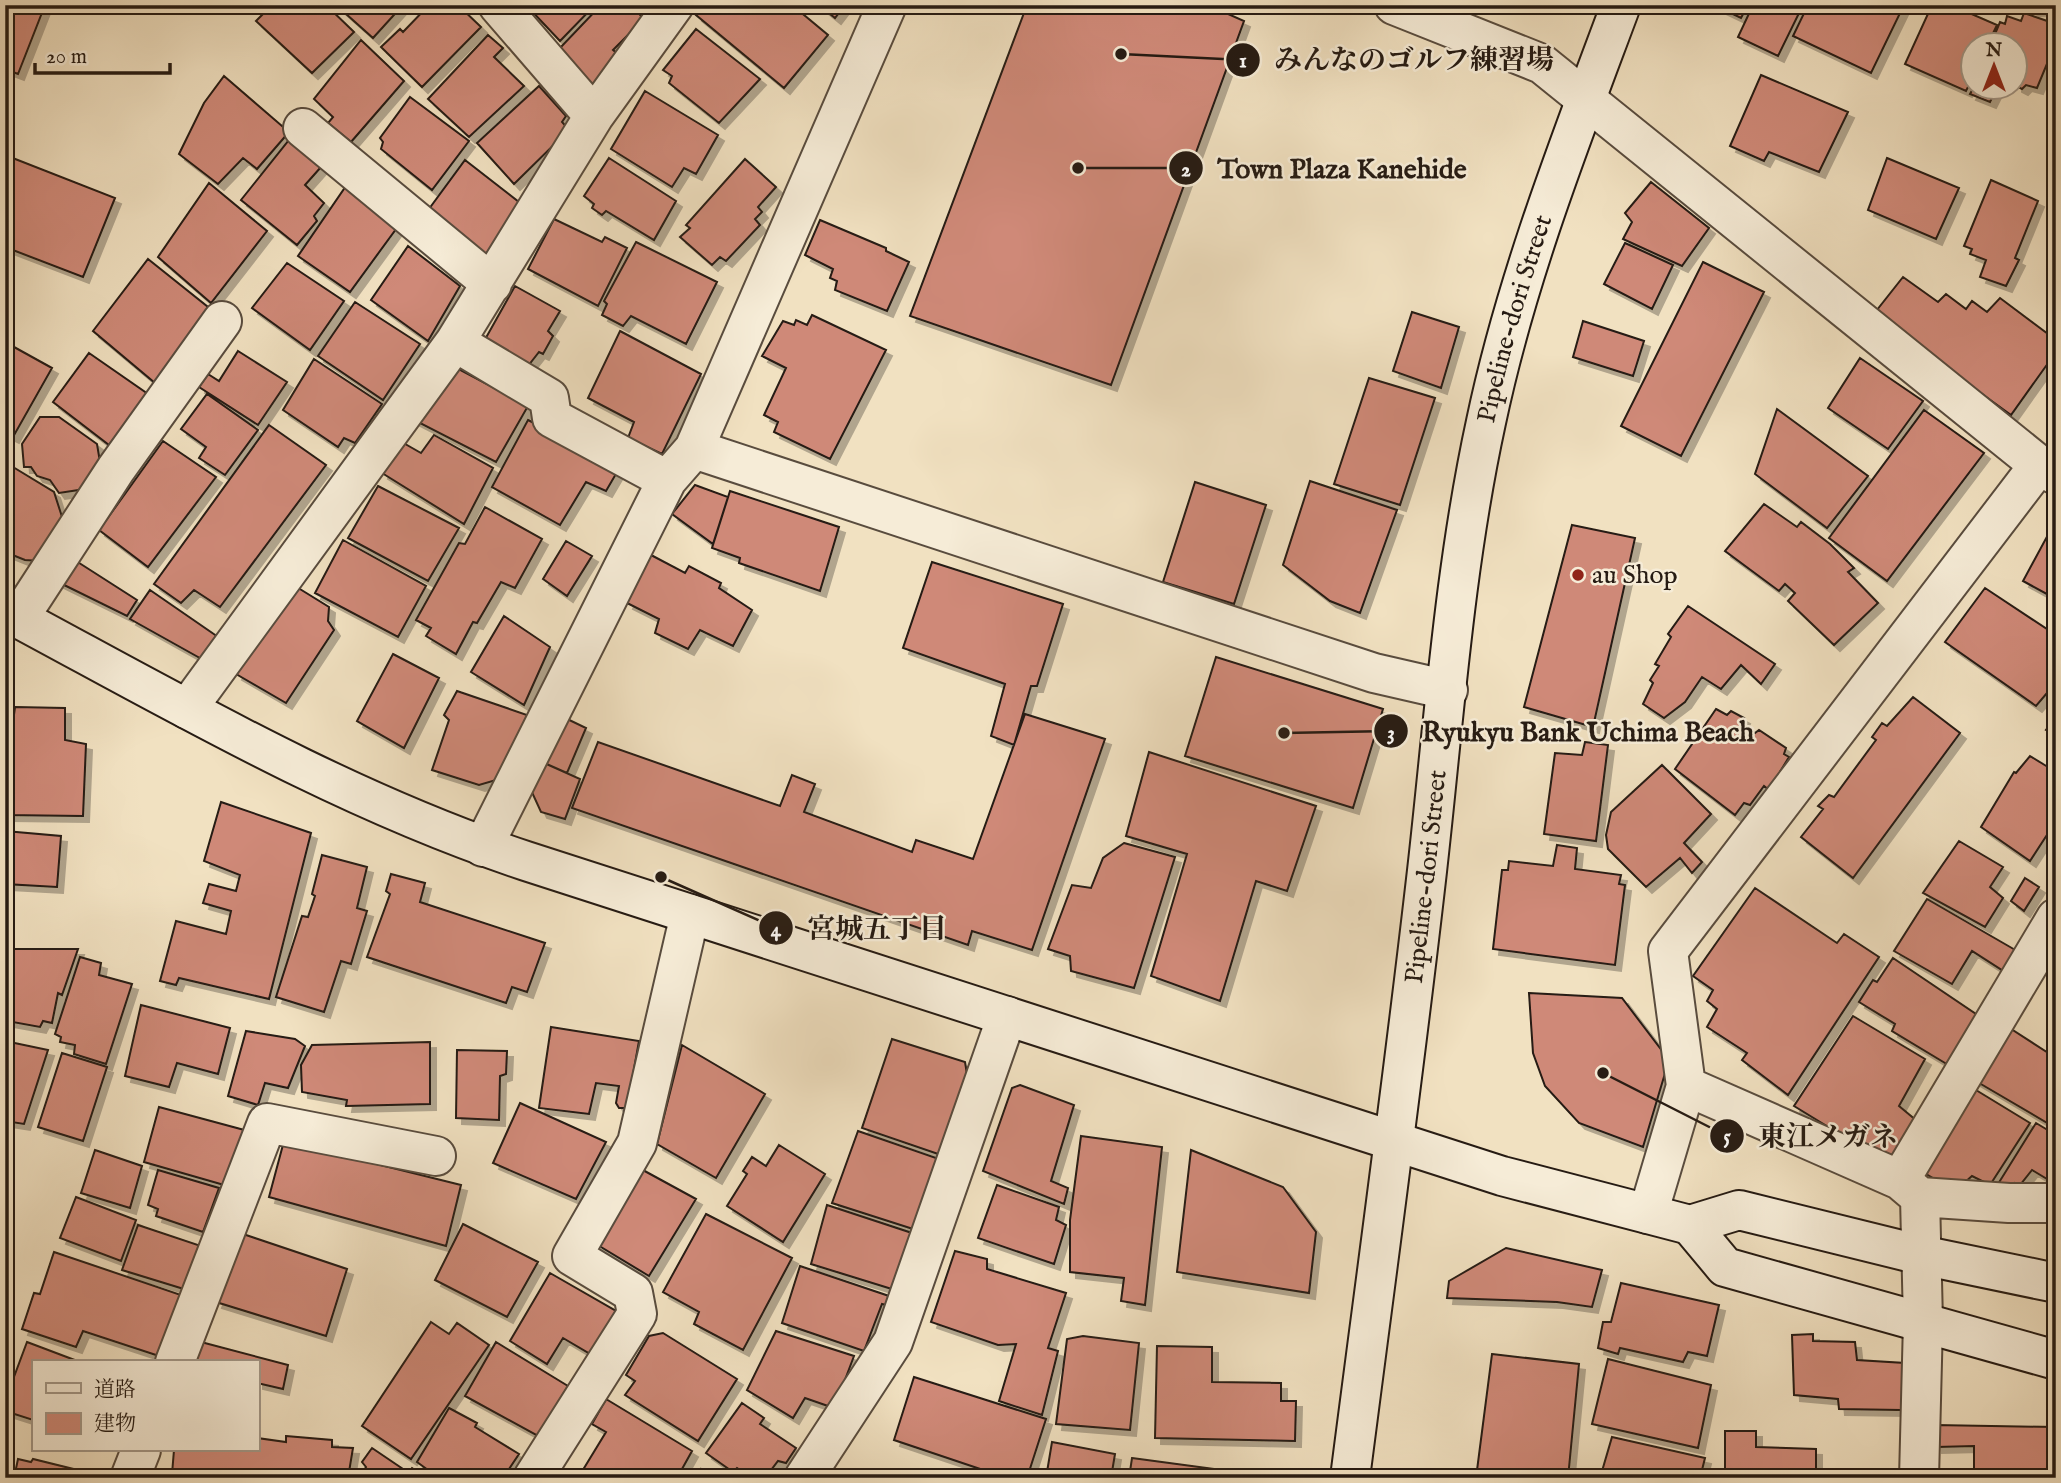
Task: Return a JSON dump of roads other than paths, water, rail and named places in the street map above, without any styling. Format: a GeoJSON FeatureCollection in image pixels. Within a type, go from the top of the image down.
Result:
{"type":"FeatureCollection","features":[{"type":"Feature","properties":{"kind":"street"},"geometry":{"type":"LineString","coordinates":[[498,5],[594,116]]}},
{"type":"Feature","properties":{"kind":"street"},"geometry":{"type":"LineString","coordinates":[[187,709],[455,342],[594,116],[674,5]]}},
{"type":"Feature","properties":{"kind":"street"},"geometry":{"type":"LineString","coordinates":[[484,847],[667,480],[694,449],[887,5]]}},
{"type":"Feature","properties":{"kind":"street"},"geometry":{"type":"LineString","coordinates":[[1394,5],[1542,64],[2047,470],[1668,951],[1686,1086],[1648,1214]]}},
{"type":"Feature","properties":{"kind":"street","name":"Pipeline-dori Street"},"geometry":{"type":"LineString","coordinates":[[1350,1478],[1394,1139],[1448,690],[1463,541],[1486,420],[1519,290],[1585,96],[1621,5]]}},
{"type":"Feature","properties":{"kind":"street"},"geometry":{"type":"LineString","coordinates":[[303,128],[492,284]]}},
{"type":"Feature","properties":{"kind":"street"},"geometry":{"type":"LineString","coordinates":[[222,321],[12,614],[187,709],[375,803],[484,847],[1502,1176],[1690,1225],[1740,1210],[1922,1255],[2056,1283]]}},
{"type":"Feature","properties":{"kind":"street"},"geometry":{"type":"LineString","coordinates":[[455,342],[549,398],[552,418],[667,480]]}},
{"type":"Feature","properties":{"kind":"street"},"geometry":{"type":"LineString","coordinates":[[694,449],[1374,673],[1448,690]]}},
{"type":"Feature","properties":{"kind":"street"},"geometry":{"type":"LineString","coordinates":[[533,1478],[637,1314],[633,1293],[572,1256],[637,1143],[690,914]]}},
{"type":"Feature","properties":{"kind":"street"},"geometry":{"type":"LineString","coordinates":[[1919,1478],[1922,1255],[1910,1188],[2056,918]]}},
{"type":"Feature","properties":{"kind":"street"},"geometry":{"type":"LineString","coordinates":[[804,1478],[893,1342],[1007,1016]]}},
{"type":"Feature","properties":{"kind":"street"},"geometry":{"type":"LineString","coordinates":[[1686,1086],[1910,1188],[2009,1203],[2056,1203]]}},
{"type":"Feature","properties":{"kind":"street"},"geometry":{"type":"LineString","coordinates":[[176,1360],[267,1123],[436,1156]]}},
{"type":"Feature","properties":{"kind":"street"},"geometry":{"type":"LineString","coordinates":[[1690,1225],[1725,1267],[2056,1360]]}},
{"type":"Feature","properties":{"kind":"street"},"geometry":{"type":"LineString","coordinates":[[130,1478],[140,1452]]}},
{"type":"Feature","properties":{"kind":"place","name":"みんなのゴルフ練習場"},"geometry":{"type":"Point","coordinates":[1121,54]}},
{"type":"Feature","properties":{"kind":"place","name":"Town Plaza Kanehide"},"geometry":{"type":"Point","coordinates":[1078,168]}},
{"type":"Feature","properties":{"kind":"place","name":"au Shop"},"geometry":{"type":"Point","coordinates":[1578,575]}},
{"type":"Feature","properties":{"kind":"place","name":"Ryukyu Bank Uchima Beach"},"geometry":{"type":"Point","coordinates":[1284,733]}},
{"type":"Feature","properties":{"kind":"place","name":"宮城五丁目"},"geometry":{"type":"Point","coordinates":[661,877]}},
{"type":"Feature","properties":{"kind":"place","name":"東江メガネ"},"geometry":{"type":"Point","coordinates":[1603,1073]}}]}
